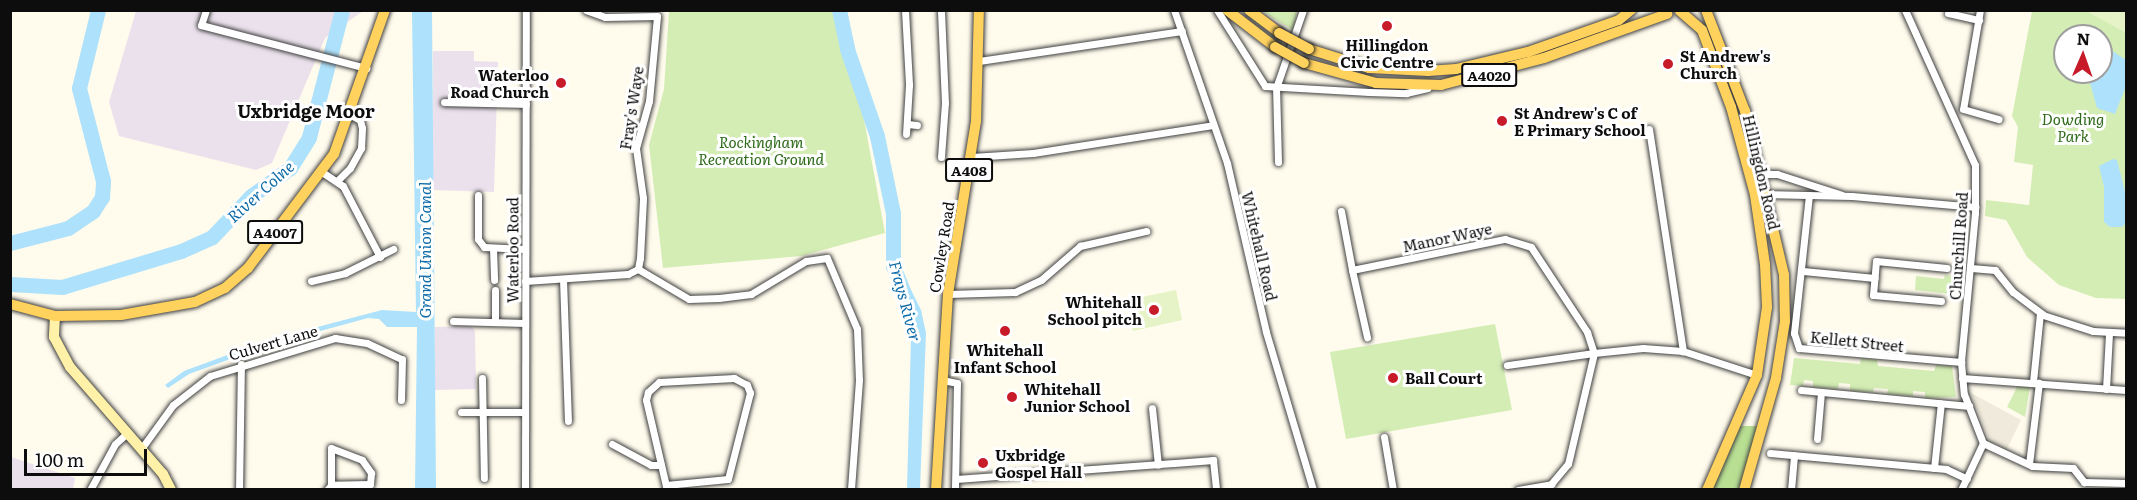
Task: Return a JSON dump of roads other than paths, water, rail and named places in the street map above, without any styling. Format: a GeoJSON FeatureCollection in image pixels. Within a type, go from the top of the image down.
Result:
{"type":"FeatureCollection","features":[{"type":"Feature","properties":{"kind":"main road","name":"A4007"},"geometry":{"type":"LineString","coordinates":[[10,304],[55,316],[121,315],[168,309],[195,302],[225,288],[248,268],[322,172],[351,115],[385,10]]}},
{"type":"Feature","properties":{"kind":"main road","name":"Cowley Road"},"geometry":{"type":"LineString","coordinates":[[936,489],[948,294],[972,157],[979,61],[979,10]]}},
{"type":"Feature","properties":{"kind":"main road","name":"A4020"},"geometry":{"type":"LineString","coordinates":[[1227,10],[1275,47],[1304,63],[1376,83],[1441,85],[1544,58],[1680,11]]}},
{"type":"Feature","properties":{"kind":"main road","name":"A4020"},"geometry":{"type":"LineString","coordinates":[[1249,10],[1279,33],[1309,49],[1369,68],[1428,71],[1478,65],[1553,43],[1618,20],[1632,10]]}},
{"type":"Feature","properties":{"kind":"main road","name":"A4020"},"geometry":{"type":"LineString","coordinates":[[1653,10],[1667,14]]}},
{"type":"Feature","properties":{"kind":"main road","name":"Hillingdon Road"},"geometry":{"type":"LineString","coordinates":[[1706,10],[1742,103],[1756,175],[1755,195],[1763,245],[1767,307],[1757,375],[1707,489]]}},
{"type":"Feature","properties":{"kind":"main road","name":"Hillingdon Road"},"geometry":{"type":"LineString","coordinates":[[1680,11],[1702,30],[1713,53],[1756,175],[1767,193],[1784,269],[1785,321],[1776,378],[1744,489]]}},
{"type":"Feature","properties":{"kind":"street"},"geometry":{"type":"LineString","coordinates":[[206,10],[201,25],[366,68]]}},
{"type":"Feature","properties":{"kind":"street","name":"Waterloo Road"},"geometry":{"type":"LineString","coordinates":[[525,489],[523,412],[526,10]]}},
{"type":"Feature","properties":{"kind":"street","name":"Fray's Waye"},"geometry":{"type":"LineString","coordinates":[[586,10],[605,17],[657,16],[649,101],[636,148],[643,198],[638,268]]}},
{"type":"Feature","properties":{"kind":"street"},"geometry":{"type":"LineString","coordinates":[[905,10],[909,85],[906,134]]}},
{"type":"Feature","properties":{"kind":"street"},"geometry":{"type":"LineString","coordinates":[[941,10],[945,104],[941,157]]}},
{"type":"Feature","properties":{"kind":"street","name":"Whitehall Road"},"geometry":{"type":"LineString","coordinates":[[1174,10],[1227,164],[1266,332],[1313,489]]}},
{"type":"Feature","properties":{"kind":"street"},"geometry":{"type":"LineString","coordinates":[[1217,10],[1265,86],[1406,93],[1441,85]]}},
{"type":"Feature","properties":{"kind":"street"},"geometry":{"type":"LineString","coordinates":[[1278,162],[1276,88],[1303,10]]}},
{"type":"Feature","properties":{"kind":"street","name":"Churchill Road"},"geometry":{"type":"LineString","coordinates":[[1905,10],[1975,165],[1976,207],[1961,362],[1962,378],[1969,406],[1983,442]]}},
{"type":"Feature","properties":{"kind":"street"},"geometry":{"type":"LineString","coordinates":[[1980,10],[1963,109],[1999,119]]}},
{"type":"Feature","properties":{"kind":"street"},"geometry":{"type":"LineString","coordinates":[[1948,13],[1979,20]]}},
{"type":"Feature","properties":{"kind":"street"},"geometry":{"type":"LineString","coordinates":[[979,61],[1182,32]]}},
{"type":"Feature","properties":{"kind":"street"},"geometry":{"type":"LineString","coordinates":[[444,102],[526,104]]}},
{"type":"Feature","properties":{"kind":"street"},"geometry":{"type":"LineString","coordinates":[[337,181],[350,168],[361,147],[360,120],[351,115]]}},
{"type":"Feature","properties":{"kind":"street"},"geometry":{"type":"LineString","coordinates":[[907,124],[917,125]]}},
{"type":"Feature","properties":{"kind":"street"},"geometry":{"type":"LineString","coordinates":[[972,157],[1033,153],[1213,125]]}},
{"type":"Feature","properties":{"kind":"street"},"geometry":{"type":"LineString","coordinates":[[1649,129],[1683,351]]}},
{"type":"Feature","properties":{"kind":"street"},"geometry":{"type":"LineString","coordinates":[[322,172],[337,181],[380,256]]}},
{"type":"Feature","properties":{"kind":"street"},"geometry":{"type":"LineString","coordinates":[[1756,175],[1778,174],[1842,195]]}},
{"type":"Feature","properties":{"kind":"street"},"geometry":{"type":"LineString","coordinates":[[1755,195],[1767,193],[1842,195],[1976,207]]}},
{"type":"Feature","properties":{"kind":"street"},"geometry":{"type":"LineString","coordinates":[[478,195],[478,239],[484,247],[525,249]]}},
{"type":"Feature","properties":{"kind":"street","name":"Kellett Street"},"geometry":{"type":"LineString","coordinates":[[1809,195],[1803,271],[1794,333],[1799,348],[1961,362]]}},
{"type":"Feature","properties":{"kind":"street"},"geometry":{"type":"LineString","coordinates":[[1341,211],[1367,337]]}},
{"type":"Feature","properties":{"kind":"street"},"geometry":{"type":"LineString","coordinates":[[948,294],[1015,292],[1041,280],[1080,246],[1146,231]]}},
{"type":"Feature","properties":{"kind":"street","name":"Manor Waye"},"geometry":{"type":"LineString","coordinates":[[1352,270],[1505,239],[1520,240],[1537,255],[1587,332],[1594,353]]}},
{"type":"Feature","properties":{"kind":"street"},"geometry":{"type":"LineString","coordinates":[[493,248],[494,279]]}},
{"type":"Feature","properties":{"kind":"street"},"geometry":{"type":"LineString","coordinates":[[311,281],[345,273],[393,249]]}},
{"type":"Feature","properties":{"kind":"street"},"geometry":{"type":"LineString","coordinates":[[525,281],[628,274],[638,268],[689,299],[751,294],[806,261],[827,258],[857,329],[859,380],[851,489]]}},
{"type":"Feature","properties":{"kind":"street"},"geometry":{"type":"LineString","coordinates":[[1941,301],[1873,295],[1876,261],[1947,268]]}},
{"type":"Feature","properties":{"kind":"street"},"geometry":{"type":"LineString","coordinates":[[1971,268],[1995,270],[2013,292],[2040,313],[2078,328],[2109,333],[2127,333]]}},
{"type":"Feature","properties":{"kind":"street"},"geometry":{"type":"LineString","coordinates":[[1803,271],[1875,278]]}},
{"type":"Feature","properties":{"kind":"street"},"geometry":{"type":"LineString","coordinates":[[563,279],[568,421]]}},
{"type":"Feature","properties":{"kind":"street"},"geometry":{"type":"LineString","coordinates":[[495,290],[495,322]]}},
{"type":"Feature","properties":{"kind":"street"},"geometry":{"type":"LineString","coordinates":[[2029,464],[2040,313]]}},
{"type":"Feature","properties":{"kind":"street"},"geometry":{"type":"LineString","coordinates":[[55,316],[54,337],[70,367],[126,434],[164,474],[171,489]]}},
{"type":"Feature","properties":{"kind":"street"},"geometry":{"type":"LineString","coordinates":[[453,321],[525,323]]}},
{"type":"Feature","properties":{"kind":"street"},"geometry":{"type":"LineString","coordinates":[[2106,389],[2109,333]]}},
{"type":"Feature","properties":{"kind":"street","name":"Culvert Lane"},"geometry":{"type":"LineString","coordinates":[[141,449],[174,405],[193,387],[241,364],[335,338],[351,339],[402,359],[401,400]]}},
{"type":"Feature","properties":{"kind":"street"},"geometry":{"type":"LineString","coordinates":[[1507,365],[1643,348],[1683,351],[1757,375]]}},
{"type":"Feature","properties":{"kind":"street"},"geometry":{"type":"LineString","coordinates":[[1518,489],[1551,484],[1568,464],[1594,353]]}},
{"type":"Feature","properties":{"kind":"street"},"geometry":{"type":"LineString","coordinates":[[239,489],[241,364]]}},
{"type":"Feature","properties":{"kind":"street"},"geometry":{"type":"LineString","coordinates":[[482,378],[484,478]]}},
{"type":"Feature","properties":{"kind":"street"},"geometry":{"type":"LineString","coordinates":[[734,378],[747,385],[750,393],[728,479],[667,487],[646,400],[648,392],[659,382],[734,378]]}},
{"type":"Feature","properties":{"kind":"street"},"geometry":{"type":"LineString","coordinates":[[1962,378],[2127,390]]}},
{"type":"Feature","properties":{"kind":"street"},"geometry":{"type":"LineString","coordinates":[[942,380],[957,383],[955,489]]}},
{"type":"Feature","properties":{"kind":"street"},"geometry":{"type":"LineString","coordinates":[[1801,390],[1969,406]]}},
{"type":"Feature","properties":{"kind":"street"},"geometry":{"type":"LineString","coordinates":[[1817,439],[1821,392]]}},
{"type":"Feature","properties":{"kind":"street"},"geometry":{"type":"LineString","coordinates":[[1934,468],[1941,403]]}},
{"type":"Feature","properties":{"kind":"street"},"geometry":{"type":"LineString","coordinates":[[1152,408],[1158,465]]}},
{"type":"Feature","properties":{"kind":"street"},"geometry":{"type":"LineString","coordinates":[[460,412],[523,412]]}},
{"type":"Feature","properties":{"kind":"street"},"geometry":{"type":"LineString","coordinates":[[90,489],[115,444],[126,434]]}},
{"type":"Feature","properties":{"kind":"street"},"geometry":{"type":"LineString","coordinates":[[1384,437],[1393,489]]}},
{"type":"Feature","properties":{"kind":"street"},"geometry":{"type":"LineString","coordinates":[[1962,489],[1983,442],[2029,464],[2073,468],[2084,482],[2123,486]]}},
{"type":"Feature","properties":{"kind":"street"},"geometry":{"type":"LineString","coordinates":[[612,444],[651,465],[661,465]]}},
{"type":"Feature","properties":{"kind":"street"},"geometry":{"type":"LineString","coordinates":[[331,448],[362,460],[370,473],[370,484],[329,487],[331,448]]}},
{"type":"Feature","properties":{"kind":"street"},"geometry":{"type":"LineString","coordinates":[[1770,453],[1934,468],[1967,478]]}},
{"type":"Feature","properties":{"kind":"street"},"geometry":{"type":"LineString","coordinates":[[1791,489],[1794,455]]}},
{"type":"Feature","properties":{"kind":"street"},"geometry":{"type":"LineString","coordinates":[[956,479],[1213,460],[1216,489]]}},
{"type":"Feature","properties":{"kind":"water","name":"Grand Union Canal"},"geometry":{"type":"Polygon","coordinates":[[[412,11],[432,11],[436,489],[415,489],[417,327],[387,327],[379,319],[368,318],[269,345],[189,374],[168,388],[165,385],[184,371],[268,340],[382,310],[416,312],[412,11]]]}},
{"type":"Feature","properties":{"kind":"water"},"geometry":{"type":"Polygon","coordinates":[[[2113,51],[2126,60],[2126,86],[2115,114],[2097,108],[2090,84],[2113,84],[2113,51]]]}},
{"type":"Feature","properties":{"kind":"water"},"geometry":{"type":"Polygon","coordinates":[[[2113,159],[2117,160],[2126,196],[2126,223],[2122,227],[2110,227],[2104,222],[2104,187],[2099,166],[2113,159]]]}},
{"type":"Feature","properties":{"kind":"water"},"geometry":{"type":"Polygon","coordinates":[[[904,276],[921,310],[926,333],[920,489],[907,489],[911,339],[894,278],[904,276]]]}},
{"type":"Feature","properties":{"kind":"waterway","name":"River Colne"},"geometry":{"type":"LineString","coordinates":[[10,243],[68,228],[93,211],[102,197],[103,181],[79,88],[98,10]]}},
{"type":"Feature","properties":{"kind":"waterway","name":"River Colne"},"geometry":{"type":"LineString","coordinates":[[10,284],[62,287],[181,251],[212,237],[251,196],[290,168],[309,137],[342,10]]}},
{"type":"Feature","properties":{"kind":"waterway","name":"Frays River"},"geometry":{"type":"LineString","coordinates":[[839,10],[847,49],[877,136],[893,213],[893,266],[905,295]]}},
{"type":"Feature","properties":{"kind":"place","name":"Hillingdon Civic Centre"},"geometry":{"type":"Point","coordinates":[1387,26]}},
{"type":"Feature","properties":{"kind":"place","name":"St Andrew's Church"},"geometry":{"type":"Point","coordinates":[1668,64]}},
{"type":"Feature","properties":{"kind":"place","name":"Waterloo Road Church"},"geometry":{"type":"Point","coordinates":[561,83]}},
{"type":"Feature","properties":{"kind":"place","name":"St Andrew's C of E Primary School"},"geometry":{"type":"Point","coordinates":[1502,121]}},
{"type":"Feature","properties":{"kind":"place","name":"Whitehall School pitch"},"geometry":{"type":"Point","coordinates":[1154,310]}},
{"type":"Feature","properties":{"kind":"place","name":"Whitehall Infant School"},"geometry":{"type":"Point","coordinates":[1005,331]}},
{"type":"Feature","properties":{"kind":"place","name":"Ball Court"},"geometry":{"type":"Point","coordinates":[1393,378]}},
{"type":"Feature","properties":{"kind":"place","name":"Whitehall Junior School"},"geometry":{"type":"Point","coordinates":[1012,397]}},
{"type":"Feature","properties":{"kind":"place","name":"Uxbridge Gospel Hall"},"geometry":{"type":"Point","coordinates":[983,463]}},
{"type":"Feature","properties":{"kind":"district","name":"Uxbridge Moor"},"geometry":{"type":"Point","coordinates":[306,111]}},
{"type":"Feature","properties":{"kind":"park label","name":"Dowding Park"},"geometry":{"type":"Point","coordinates":[2073,126]}},
{"type":"Feature","properties":{"kind":"park label","name":"Rockingham Recreation Ground"},"geometry":{"type":"Point","coordinates":[761,150]}}]}
